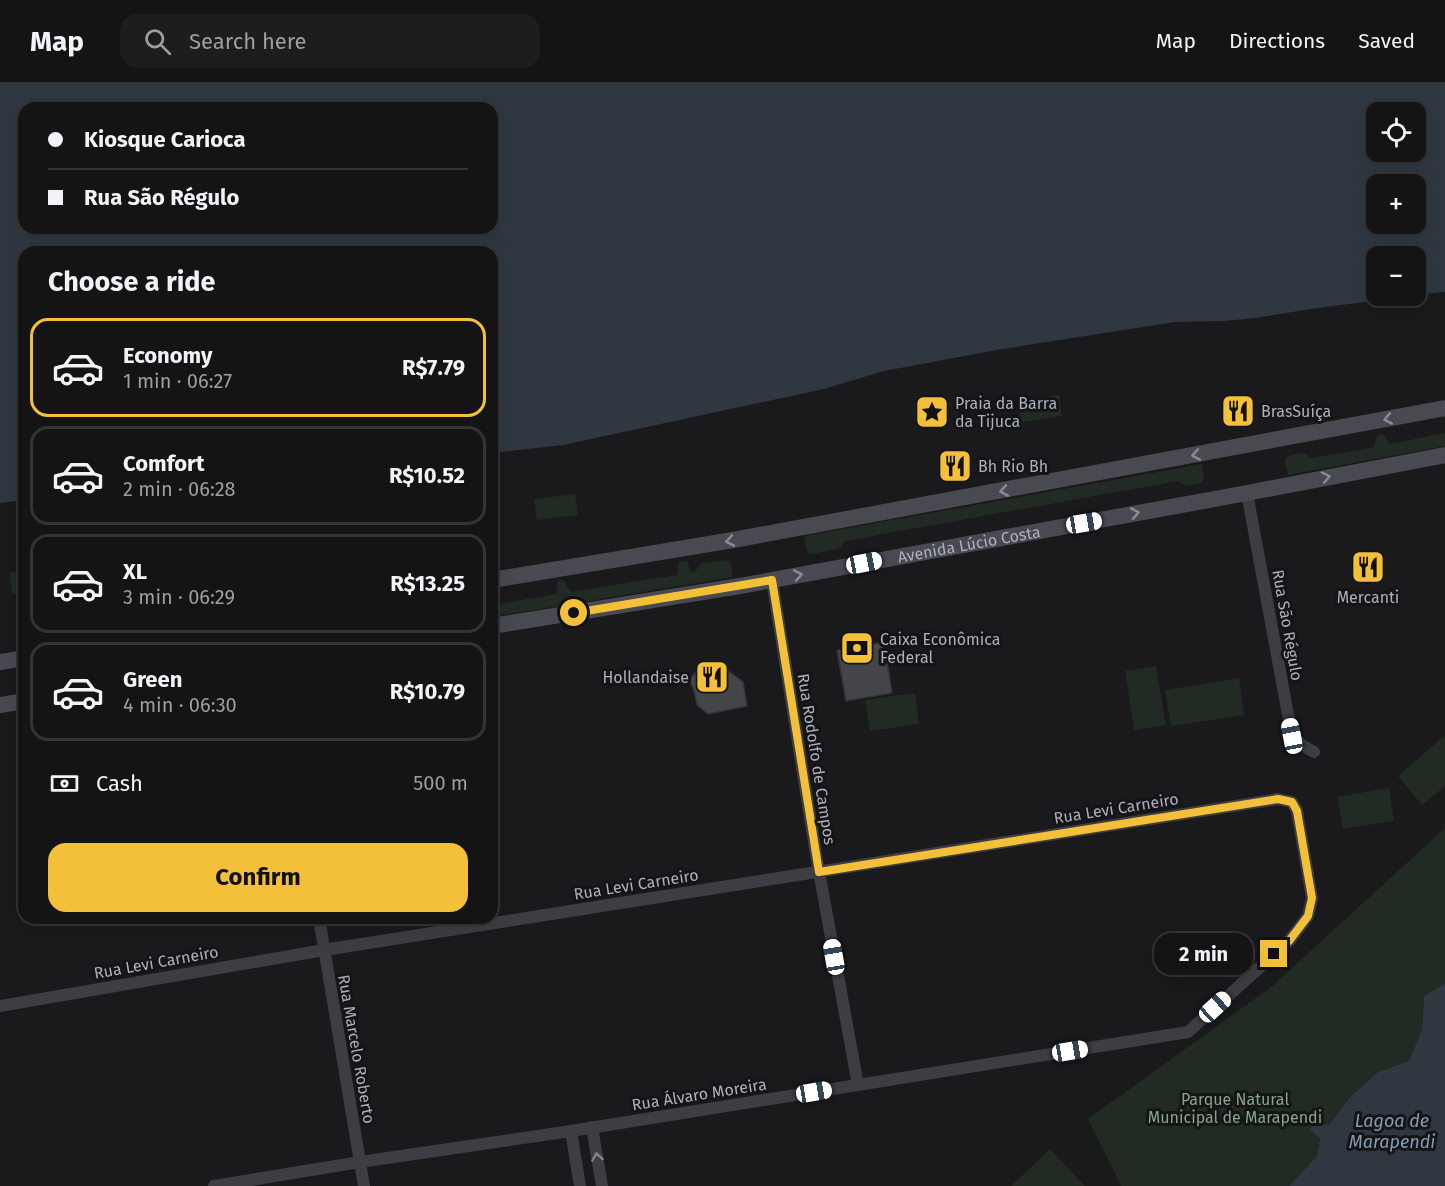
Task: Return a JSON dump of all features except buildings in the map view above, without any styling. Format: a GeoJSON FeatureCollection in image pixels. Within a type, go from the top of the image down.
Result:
{"type":"FeatureCollection","features":[{"type":"Feature","properties":{"kind":"main road"},"geometry":{"type":"LineString","coordinates":[[498,579],[745,538],[1445,408]]}},
{"type":"Feature","properties":{"kind":"main road","name":"Avenida Lúcio Costa"},"geometry":{"type":"LineString","coordinates":[[498,625],[772,580],[1445,455]]}},
{"type":"Feature","properties":{"kind":"main road"},"geometry":{"type":"LineString","coordinates":[[0,705],[18,702]]}},
{"type":"Feature","properties":{"kind":"street","name":"Rua São Régulo"},"geometry":{"type":"LineString","coordinates":[[1247,493],[1292,736],[1314,752]]}},
{"type":"Feature","properties":{"kind":"street","name":"Rua Rodolfo de Campos"},"geometry":{"type":"LineString","coordinates":[[772,580],[819,872],[858,1085]]}},
{"type":"Feature","properties":{"kind":"street","name":"Rua Levi Carneiro"},"geometry":{"type":"LineString","coordinates":[[498,923],[1278,799],[1292,802],[1297,811],[1312,898],[1308,916],[1289,941],[1188,1032]]}},
{"type":"Feature","properties":{"kind":"street","name":"Rua Marcelo Roberto"},"geometry":{"type":"LineString","coordinates":[[319,924],[364,1186]]}},
{"type":"Feature","properties":{"kind":"street","name":"Rua Levi Carneiro"},"geometry":{"type":"LineString","coordinates":[[0,1006],[489,924]]}},
{"type":"Feature","properties":{"kind":"street","name":"Rua Álvaro Moreira"},"geometry":{"type":"LineString","coordinates":[[214,1186],[1188,1032]]}},
{"type":"Feature","properties":{"kind":"street"},"geometry":{"type":"LineString","coordinates":[[592,1128],[602,1186]]}},
{"type":"Feature","properties":{"kind":"street"},"geometry":{"type":"LineString","coordinates":[[571,1131],[580,1186]]}},
{"type":"Feature","properties":{"kind":"green space"},"geometry":{"type":"Polygon","coordinates":[[[1059,395],[1062,416],[1021,422],[1018,401],[1059,395]]]}},
{"type":"Feature","properties":{"kind":"green space"},"geometry":{"type":"Polygon","coordinates":[[[1445,433],[1445,446],[1288,475],[1285,460],[1288,456],[1304,453],[1311,458],[1374,447],[1377,435],[1383,434],[1390,444],[1445,433]]]}},
{"type":"Feature","properties":{"kind":"green space"},"geometry":{"type":"Polygon","coordinates":[[[1202,464],[1204,478],[1201,483],[1185,486],[1178,481],[845,541],[841,548],[813,554],[807,551],[804,536],[1202,464]]]}},
{"type":"Feature","properties":{"kind":"green space"},"geometry":{"type":"Polygon","coordinates":[[[575,494],[578,515],[537,520],[534,499],[575,494]]]}},
{"type":"Feature","properties":{"kind":"green space"},"geometry":{"type":"Polygon","coordinates":[[[729,560],[733,577],[498,616],[498,604],[556,594],[558,581],[563,580],[571,592],[677,575],[679,562],[687,561],[691,573],[695,572],[701,563],[729,560]]]}},
{"type":"Feature","properties":{"kind":"green space"},"geometry":{"type":"Polygon","coordinates":[[[18,572],[18,593],[12,594],[9,573],[18,572]]]}},
{"type":"Feature","properties":{"kind":"green space"},"geometry":{"type":"Polygon","coordinates":[[[1156,666],[1166,725],[1134,730],[1125,671],[1156,666]]]}},
{"type":"Feature","properties":{"kind":"green space"},"geometry":{"type":"Polygon","coordinates":[[[1239,678],[1244,715],[1171,726],[1165,690],[1239,678]]]}},
{"type":"Feature","properties":{"kind":"green space"},"geometry":{"type":"Polygon","coordinates":[[[915,693],[919,724],[870,731],[865,700],[915,693]]]}},
{"type":"Feature","properties":{"kind":"green space"},"geometry":{"type":"Polygon","coordinates":[[[1445,735],[1445,786],[1422,805],[1398,776],[1445,735]]]}},
{"type":"Feature","properties":{"kind":"green space"},"geometry":{"type":"Polygon","coordinates":[[[1389,788],[1394,821],[1343,829],[1337,797],[1389,788]]]}},
{"type":"Feature","properties":{"kind":"green space","name":"Parque Natural Municipal de Marapendi"},"geometry":{"type":"Polygon","coordinates":[[[1445,828],[1445,983],[1424,996],[1422,1031],[1409,1061],[1378,1072],[1351,1096],[1320,1138],[1317,1156],[1289,1186],[1121,1186],[1088,1119],[1270,988],[1445,828]]]}},
{"type":"Feature","properties":{"kind":"green space"},"geometry":{"type":"Polygon","coordinates":[[[1050,1149],[1085,1186],[1011,1186],[1050,1149]]]}},
{"type":"Feature","properties":{"kind":"water"},"geometry":{"type":"Polygon","coordinates":[[[0,84],[1445,84],[1445,292],[1426,294],[1426,246],[1366,246],[1366,302],[1255,318],[1175,322],[1002,349],[884,371],[824,389],[563,445],[498,452],[498,246],[18,246],[18,501],[0,503],[0,84]]]}},
{"type":"Feature","properties":{"kind":"water","name":"Lagoa de Marapendi"},"geometry":{"type":"Polygon","coordinates":[[[1445,983],[1445,1186],[1289,1186],[1317,1156],[1320,1138],[1310,1130],[1313,1124],[1329,1125],[1351,1096],[1378,1072],[1409,1061],[1422,1030],[1424,996],[1445,983]]]}},
{"type":"Feature","properties":{"kind":"place","name":"BrasSuíça"},"geometry":{"type":"Point","coordinates":[1238,411]}},
{"type":"Feature","properties":{"kind":"place","name":"Praia da Barra da Tijuca"},"geometry":{"type":"Point","coordinates":[932,412]}},
{"type":"Feature","properties":{"kind":"place","name":"Bh Rio Bh"},"geometry":{"type":"Point","coordinates":[955,466]}},
{"type":"Feature","properties":{"kind":"place","name":"Mercanti"},"geometry":{"type":"Point","coordinates":[1368,567]}},
{"type":"Feature","properties":{"kind":"place","name":"Caixa Econômica Federal"},"geometry":{"type":"Point","coordinates":[857,648]}},
{"type":"Feature","properties":{"kind":"place","name":"Hollandaise"},"geometry":{"type":"Point","coordinates":[712,677]}},
{"type":"Feature","properties":{"kind":"route"},"geometry":{"type":"LineString","coordinates":[[574,613],[772,580],[819,872],[1278,799],[1292,802],[1297,811],[1312,898],[1308,916],[1289,941],[1274,954]]}}]}
